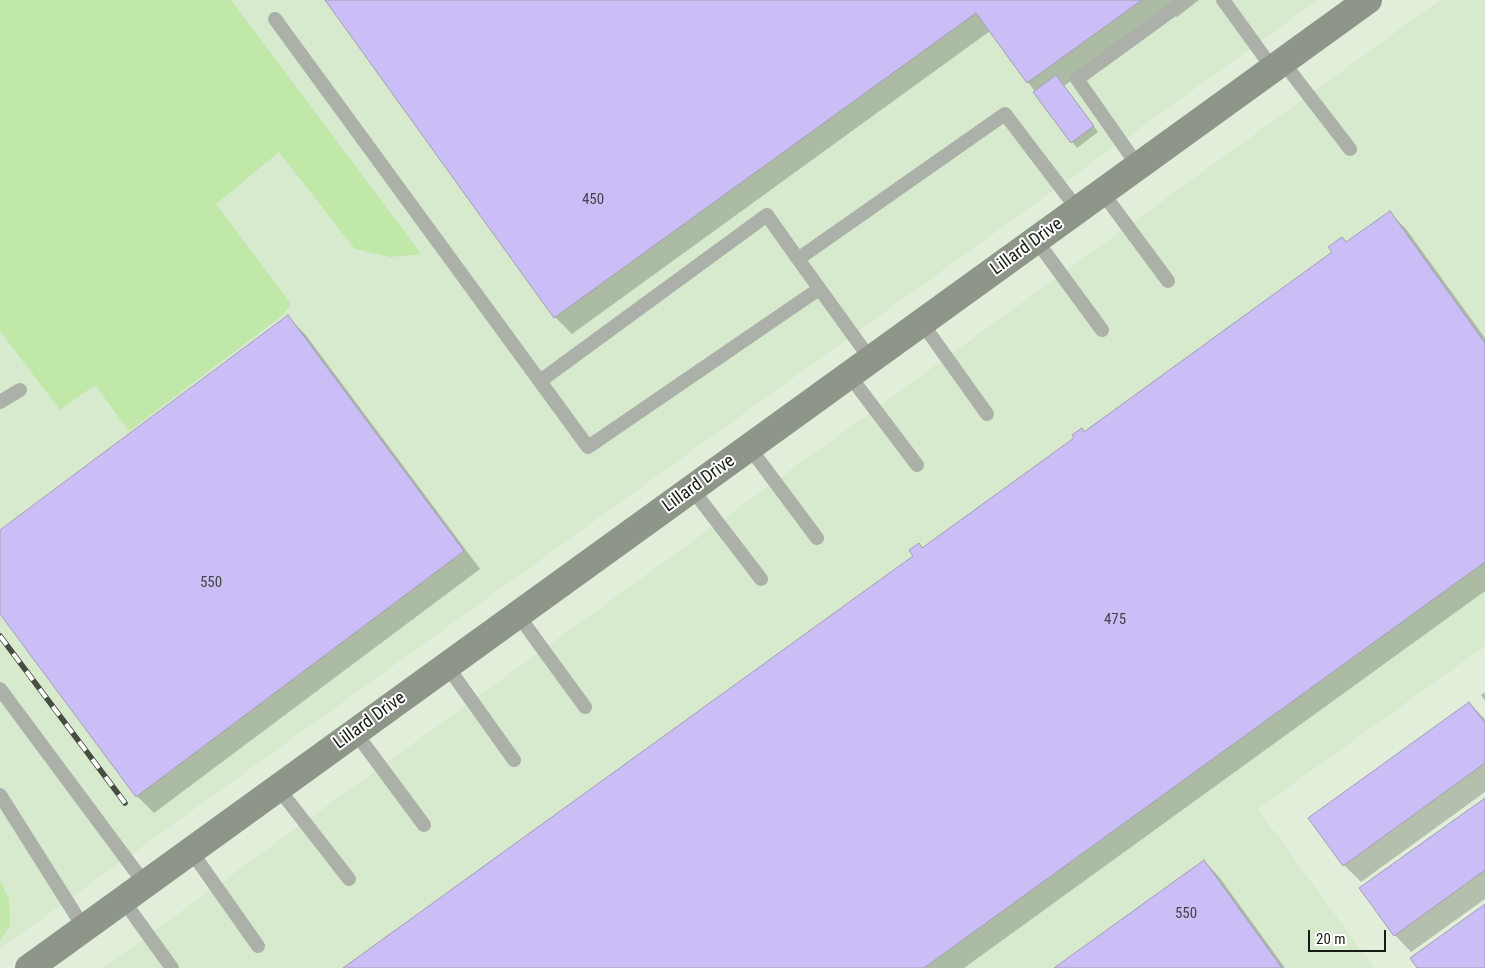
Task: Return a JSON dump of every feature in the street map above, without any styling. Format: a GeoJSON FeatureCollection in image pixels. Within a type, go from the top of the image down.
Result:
{"type":"FeatureCollection","features":[{"type":"Feature","properties":{"kind":"street","name":"Lillard Drive"},"geometry":{"type":"LineString","coordinates":[[29,968],[1278,65],[1359,3]]}},
{"type":"Feature","properties":{"kind":"lane"},"geometry":{"type":"LineString","coordinates":[[1138,166],[1077,79],[1186,0]]}},
{"type":"Feature","properties":{"kind":"lane"},"geometry":{"type":"LineString","coordinates":[[1223,0],[1350,149]]}},
{"type":"Feature","properties":{"kind":"lane"},"geometry":{"type":"LineString","coordinates":[[275,19],[588,447],[819,289]]}},
{"type":"Feature","properties":{"kind":"lane"},"geometry":{"type":"LineString","coordinates":[[798,259],[1005,114],[1078,210]]}},
{"type":"Feature","properties":{"kind":"lane"},"geometry":{"type":"LineString","coordinates":[[1102,192],[1168,282]]}},
{"type":"Feature","properties":{"kind":"lane"},"geometry":{"type":"LineString","coordinates":[[540,381],[767,215],[819,289],[860,368],[918,465]]}},
{"type":"Feature","properties":{"kind":"lane"},"geometry":{"type":"LineString","coordinates":[[1036,240],[1102,330]]}},
{"type":"Feature","properties":{"kind":"lane"},"geometry":{"type":"LineString","coordinates":[[922,323],[987,414]]}},
{"type":"Feature","properties":{"kind":"lane"},"geometry":{"type":"LineString","coordinates":[[0,402],[20,390]]}},
{"type":"Feature","properties":{"kind":"lane"},"geometry":{"type":"LineString","coordinates":[[750,447],[817,538]]}},
{"type":"Feature","properties":{"kind":"lane"},"geometry":{"type":"LineString","coordinates":[[692,489],[760,579]]}},
{"type":"Feature","properties":{"kind":"lane"},"geometry":{"type":"LineString","coordinates":[[518,615],[585,707]]}},
{"type":"Feature","properties":{"kind":"lane"},"geometry":{"type":"LineString","coordinates":[[447,666],[514,760]]}},
{"type":"Feature","properties":{"kind":"lane"},"geometry":{"type":"LineString","coordinates":[[0,689],[145,884]]}},
{"type":"Feature","properties":{"kind":"lane"},"geometry":{"type":"LineString","coordinates":[[355,732],[424,825]]}},
{"type":"Feature","properties":{"kind":"lane"},"geometry":{"type":"LineString","coordinates":[[278,788],[349,879]]}},
{"type":"Feature","properties":{"kind":"lane"},"geometry":{"type":"LineString","coordinates":[[0,795],[84,928]]}},
{"type":"Feature","properties":{"kind":"lane"},"geometry":{"type":"LineString","coordinates":[[191,851],[258,946]]}},
{"type":"Feature","properties":{"kind":"lane"},"geometry":{"type":"LineString","coordinates":[[122,900],[172,968]]}},
{"type":"Feature","properties":{"kind":"shaded area"},"geometry":{"type":"Polygon","coordinates":[[[0,0],[1318,0],[0,949],[0,0]]]}},
{"type":"Feature","properties":{"kind":"shaded area"},"geometry":{"type":"Polygon","coordinates":[[[1440,0],[1485,0],[1485,646],[1258,809],[1374,968],[103,968],[1440,0]]]}},
{"type":"Feature","properties":{"kind":"green space"},"geometry":{"type":"Polygon","coordinates":[[[0,0],[231,0],[421,254],[390,257],[355,249],[279,152],[216,204],[291,304],[283,315],[129,431],[95,385],[60,410],[0,331],[0,0]]]}},
{"type":"Feature","properties":{"kind":"green space"},"geometry":{"type":"Polygon","coordinates":[[[0,881],[9,899],[10,925],[0,941],[0,881]]]}},
{"type":"Feature","properties":{"kind":"building"},"geometry":{"type":"Polygon","coordinates":[[[325,0],[1142,0],[1027,83],[976,13],[554,318],[325,0]]]}},
{"type":"Feature","properties":{"kind":"building"},"geometry":{"type":"Polygon","coordinates":[[[1056,75],[1094,126],[1071,143],[1033,92],[1056,75]]]}},
{"type":"Feature","properties":{"kind":"building"},"geometry":{"type":"Polygon","coordinates":[[[1390,211],[1485,343],[1485,562],[924,968],[343,968],[913,556],[909,550],[919,543],[922,548],[1074,438],[1072,435],[1082,428],[1084,432],[1332,252],[1328,247],[1342,237],[1346,242],[1390,211]]]}},
{"type":"Feature","properties":{"kind":"building"},"geometry":{"type":"Polygon","coordinates":[[[288,315],[464,551],[136,797],[0,614],[0,530],[288,315]]]}},
{"type":"Feature","properties":{"kind":"building"},"geometry":{"type":"Polygon","coordinates":[[[1469,702],[1485,723],[1485,763],[1343,866],[1308,818],[1469,702]]]}},
{"type":"Feature","properties":{"kind":"building"},"geometry":{"type":"Polygon","coordinates":[[[1485,798],[1485,870],[1394,936],[1359,888],[1485,798]]]}},
{"type":"Feature","properties":{"kind":"building"},"geometry":{"type":"Polygon","coordinates":[[[1204,860],[1282,968],[1054,968],[1204,860]]]}},
{"type":"Feature","properties":{"kind":"building"},"geometry":{"type":"Polygon","coordinates":[[[1485,904],[1485,968],[1417,968],[1410,958],[1485,904]]]}},
{"type":"Feature","properties":{"kind":"railway"},"geometry":{"type":"LineString","coordinates":[[0,636],[125,803]]}}]}
